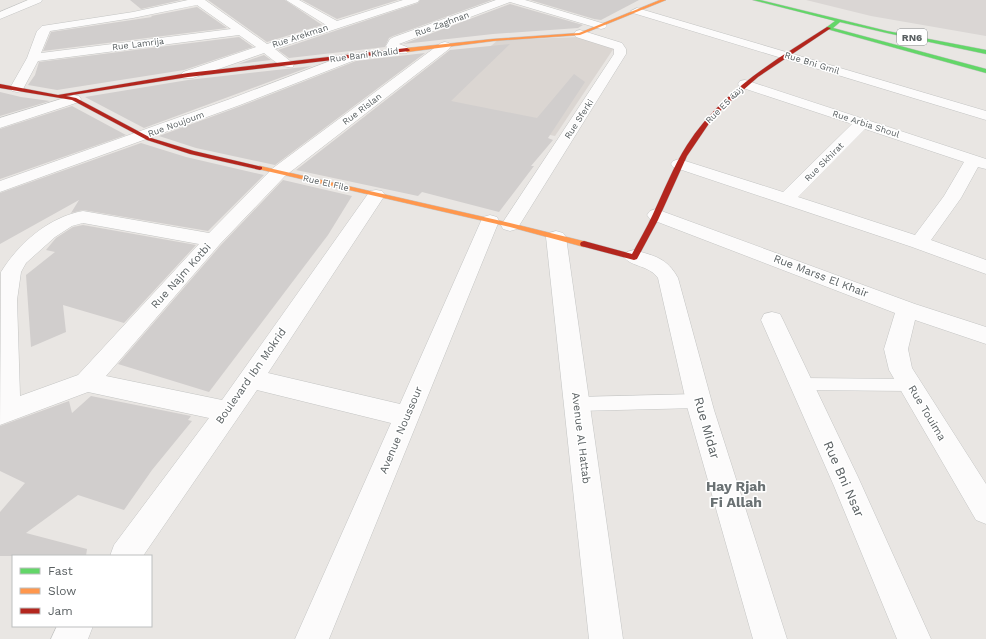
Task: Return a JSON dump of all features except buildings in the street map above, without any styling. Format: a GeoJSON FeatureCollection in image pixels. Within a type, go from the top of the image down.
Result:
{"type":"FeatureCollection","features":[{"type":"Feature","properties":{"kind":"street"},"geometry":{"type":"LineString","coordinates":[[0,16],[37,0]]}},
{"type":"Feature","properties":{"kind":"street"},"geometry":{"type":"LineString","coordinates":[[16,88],[33,58],[43,31],[46,28],[133,15],[199,0],[288,64]]}},
{"type":"Feature","properties":{"kind":"street"},"geometry":{"type":"LineString","coordinates":[[291,0],[335,25]]}},
{"type":"Feature","properties":{"kind":"street","name":"Rue Arekman"},"geometry":{"type":"LineString","coordinates":[[188,75],[414,0]]}},
{"type":"Feature","properties":{"kind":"street","name":"Rue Zaghnan"},"geometry":{"type":"LineString","coordinates":[[403,50],[392,46],[392,44],[398,40],[506,0]]}},
{"type":"Feature","properties":{"kind":"street"},"geometry":{"type":"LineString","coordinates":[[513,0],[601,26]]}},
{"type":"Feature","properties":{"kind":"street","name":"Rue Bani Khalid"},"geometry":{"type":"LineString","coordinates":[[59,96],[188,75],[530,36],[580,34],[601,26],[637,7],[664,0]]}},
{"type":"Feature","properties":{"kind":"street","name":"RN6"},"geometry":{"type":"LineString","coordinates":[[756,0],[838,21],[986,52]]}},
{"type":"Feature","properties":{"kind":"street"},"geometry":{"type":"LineString","coordinates":[[123,5],[133,15]]}},
{"type":"Feature","properties":{"kind":"street","name":"Rue Bni Gmil"},"geometry":{"type":"LineString","coordinates":[[637,7],[787,56],[986,116]]}},
{"type":"Feature","properties":{"kind":"street","name":"Rue E5 زنقة"},"geometry":{"type":"LineString","coordinates":[[646,262],[656,215],[679,164],[701,128],[719,108],[745,84],[838,21]]}},
{"type":"Feature","properties":{"kind":"street"},"geometry":{"type":"LineString","coordinates":[[829,28],[986,71]]}},
{"type":"Feature","properties":{"kind":"street","name":"Rue Lamrija"},"geometry":{"type":"LineString","coordinates":[[33,58],[242,31]]}},
{"type":"Feature","properties":{"kind":"street","name":"Rue Sferki"},"geometry":{"type":"LineString","coordinates":[[500,223],[620,54],[620,49],[618,46],[580,34]]}},
{"type":"Feature","properties":{"kind":"street","name":"Rue Rislan"},"geometry":{"type":"LineString","coordinates":[[279,172],[445,46]]}},
{"type":"Feature","properties":{"kind":"street","name":"Rue Noujoum"},"geometry":{"type":"LineString","coordinates":[[0,187],[143,136],[351,57]]}},
{"type":"Feature","properties":{"kind":"street","name":"Rue Arbia Shoul"},"geometry":{"type":"LineString","coordinates":[[745,84],[980,162]]}},
{"type":"Feature","properties":{"kind":"street","name":"Rue El File"},"geometry":{"type":"LineString","coordinates":[[0,86],[74,99],[143,136],[192,153],[500,223],[646,262]]}},
{"type":"Feature","properties":{"kind":"street"},"geometry":{"type":"LineString","coordinates":[[0,123],[74,99]]}},
{"type":"Feature","properties":{"kind":"street","name":"Rue Skhirat"},"geometry":{"type":"LineString","coordinates":[[785,200],[862,123]]}},
{"type":"Feature","properties":{"kind":"street"},"geometry":{"type":"LineString","coordinates":[[919,243],[980,162]]}},
{"type":"Feature","properties":{"kind":"street"},"geometry":{"type":"LineString","coordinates":[[679,164],[919,243],[986,267]]}},
{"type":"Feature","properties":{"kind":"street","name":"Rue Najm Kotbi"},"geometry":{"type":"LineString","coordinates":[[87,382],[213,240],[279,172]]}},
{"type":"Feature","properties":{"kind":"street","name":"Boulevard Ibn Mokrid"},"geometry":{"type":"LineString","coordinates":[[127,555],[376,195]]}},
{"type":"Feature","properties":{"kind":"street","name":"Rue Marss El Khair"},"geometry":{"type":"LineString","coordinates":[[656,215],[907,309],[986,336]]}},
{"type":"Feature","properties":{"kind":"street"},"geometry":{"type":"LineString","coordinates":[[213,240],[83,217],[64,221],[53,230],[19,259],[15,264],[8,281],[6,300],[4,413],[87,382],[226,411]]}},
{"type":"Feature","properties":{"kind":"street","name":"Avenue Noussour"},"geometry":{"type":"LineString","coordinates":[[312,639],[407,416],[500,223]]}},
{"type":"Feature","properties":{"kind":"street","name":"Avenue Al Hattab"},"geometry":{"type":"LineString","coordinates":[[556,237],[606,639]]}},
{"type":"Feature","properties":{"kind":"street","name":"Rue Midar"},"geometry":{"type":"LineString","coordinates":[[646,262],[666,272],[668,278],[698,401],[770,639]]}},
{"type":"Feature","properties":{"kind":"street","name":"Rue Touima"},"geometry":{"type":"LineString","coordinates":[[907,309],[896,349],[901,370],[986,510]]}},
{"type":"Feature","properties":{"kind":"street","name":"Rue Bni Nsar"},"geometry":{"type":"LineString","coordinates":[[772,320],[851,493],[914,639]]}},
{"type":"Feature","properties":{"kind":"street"},"geometry":{"type":"LineString","coordinates":[[250,379],[407,416]]}},
{"type":"Feature","properties":{"kind":"street"},"geometry":{"type":"LineString","coordinates":[[68,639],[76,627]]}},
{"type":"Feature","properties":{"kind":"lane"},"geometry":{"type":"LineString","coordinates":[[801,384],[910,385]]}},
{"type":"Feature","properties":{"kind":"lane"},"geometry":{"type":"LineString","coordinates":[[577,404],[698,401]]}},
{"type":"Feature","properties":{"kind":"shaded area"},"geometry":{"type":"Polygon","coordinates":[[[806,0],[986,0],[986,36],[871,16],[806,0]]]}},
{"type":"Feature","properties":{"kind":"shaded area"},"geometry":{"type":"Polygon","coordinates":[[[580,37],[614,48],[555,136],[417,108],[498,40],[580,37]]]}},
{"type":"Feature","properties":{"kind":"traffic: fast"},"geometry":{"type":"LineString","coordinates":[[755,0],[887,32],[986,52]]}},
{"type":"Feature","properties":{"kind":"traffic: fast"},"geometry":{"type":"LineString","coordinates":[[838,21],[829,28],[986,71]]}},
{"type":"Feature","properties":{"kind":"traffic: slow"},"geometry":{"type":"LineString","coordinates":[[407,50],[493,40],[580,34],[664,0]]}},
{"type":"Feature","properties":{"kind":"traffic: slow"},"geometry":{"type":"LineString","coordinates":[[260,168],[510,225],[584,244]]}},
{"type":"Feature","properties":{"kind":"traffic: jam"},"geometry":{"type":"LineString","coordinates":[[584,244],[634,257],[654,220],[684,156],[708,120],[723,104],[756,76],[829,28]]}},
{"type":"Feature","properties":{"kind":"traffic: jam"},"geometry":{"type":"LineString","coordinates":[[61,95],[188,75],[407,50]]}},
{"type":"Feature","properties":{"kind":"traffic: jam"},"geometry":{"type":"LineString","coordinates":[[0,86],[74,99],[149,139],[192,153],[260,168]]}},
{"type":"Feature","properties":{"kind":"district","name":"Hay Rjah Fi Allah"},"geometry":{"type":"Point","coordinates":[736,494]}}]}
